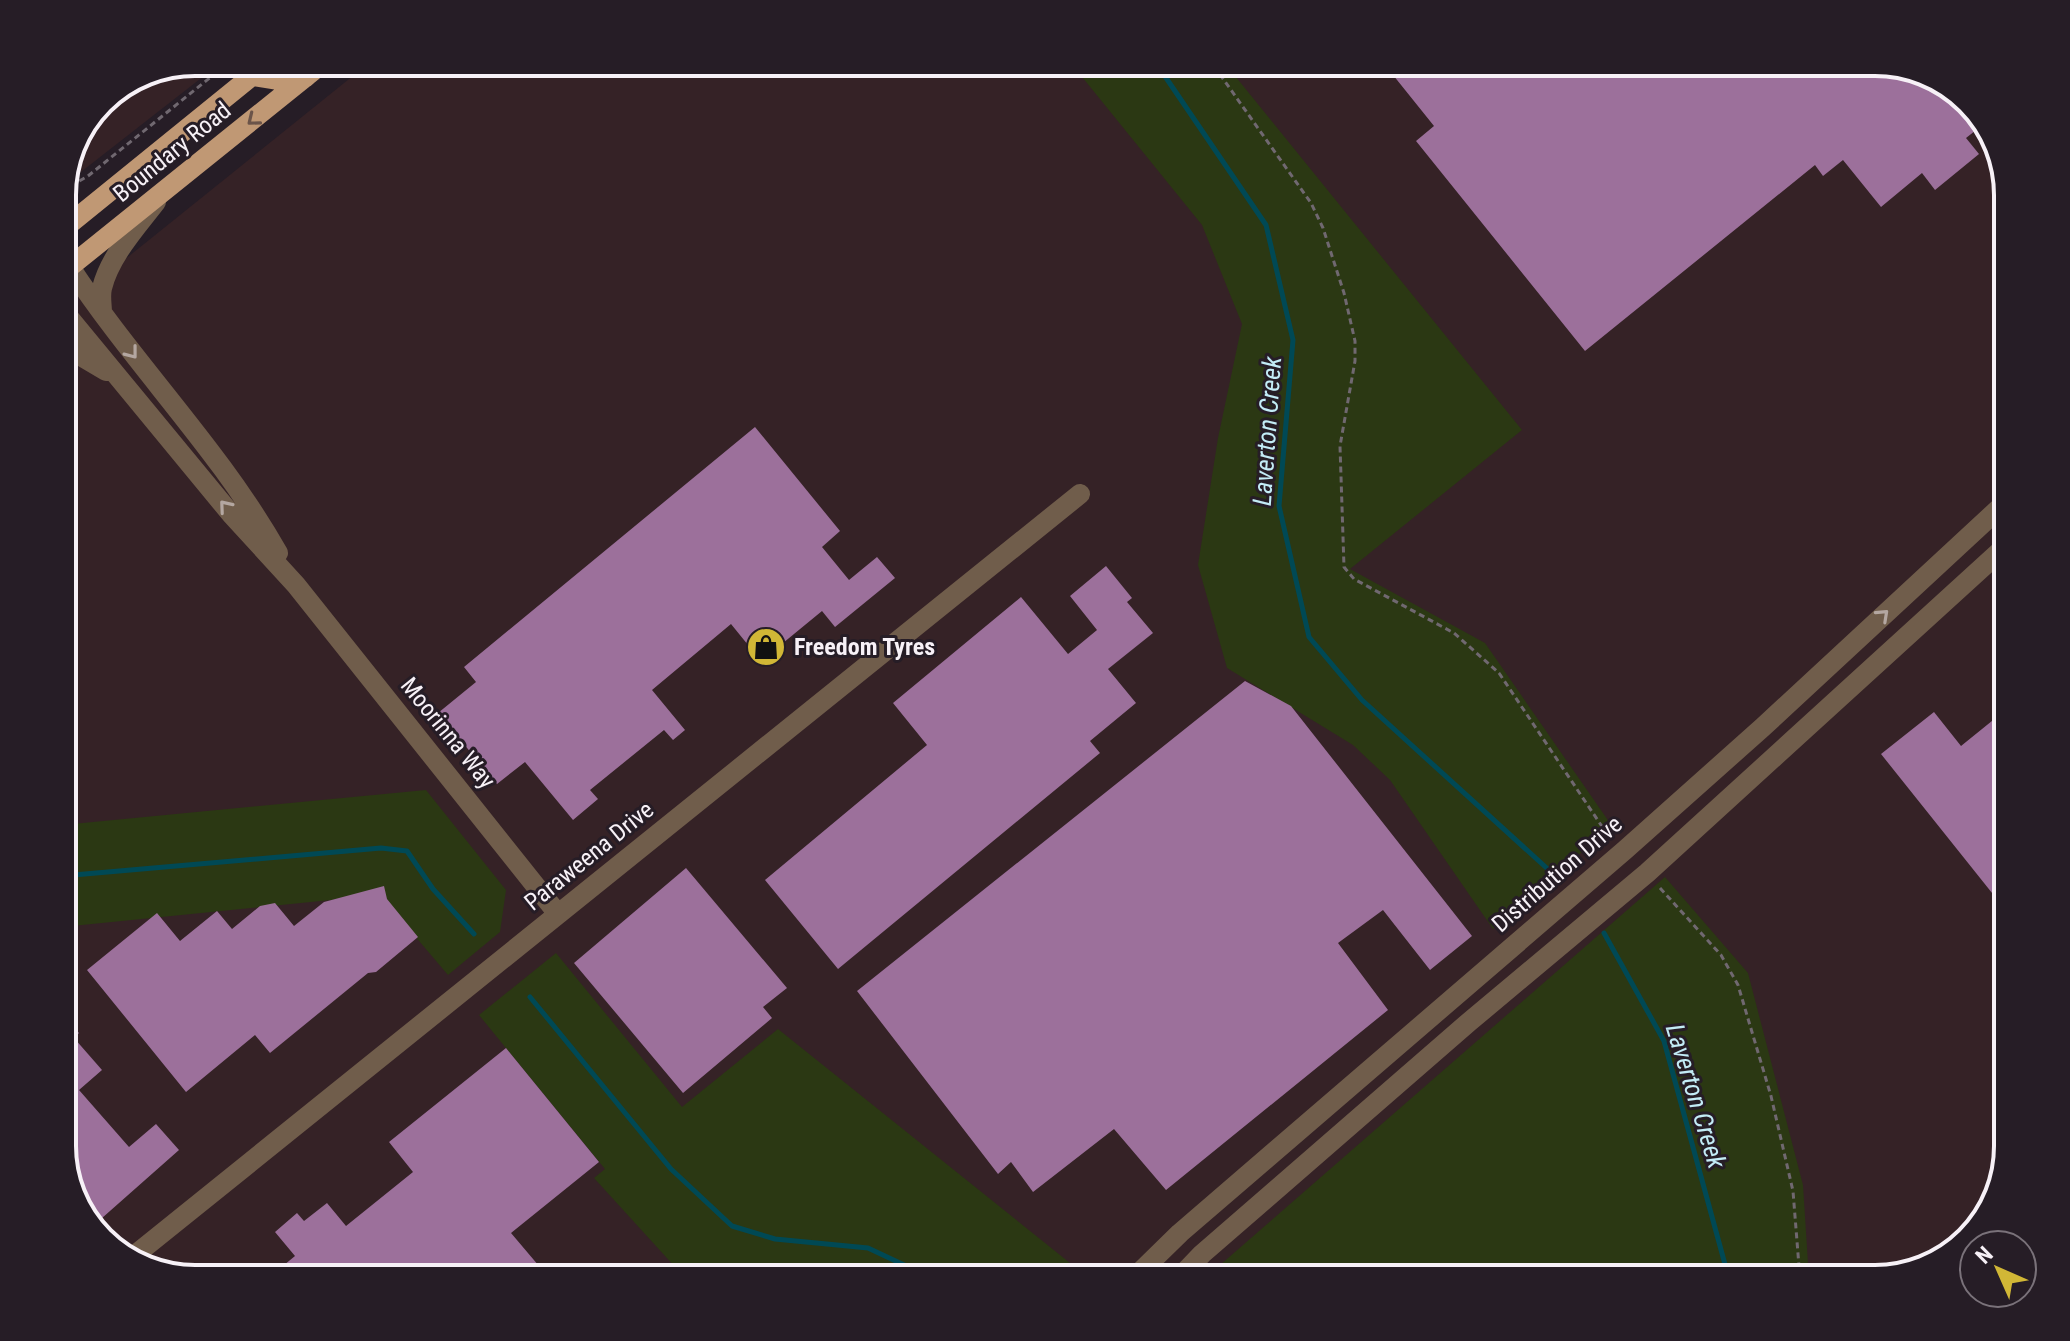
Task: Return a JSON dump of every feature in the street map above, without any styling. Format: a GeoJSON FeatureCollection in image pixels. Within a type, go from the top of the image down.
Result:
{"type":"FeatureCollection","features":[{"type":"Feature","properties":{"kind":"main road","name":"Boundary Road"},"geometry":{"type":"LineString","coordinates":[[76,219],[250,76]]}},
{"type":"Feature","properties":{"kind":"main road"},"geometry":{"type":"LineString","coordinates":[[265,76],[279,80],[300,76]]}},
{"type":"Feature","properties":{"kind":"main road","name":"Boundary Road"},"geometry":{"type":"LineString","coordinates":[[76,258],[164,193],[308,76]]}},
{"type":"Feature","properties":{"kind":"street"},"geometry":{"type":"LineString","coordinates":[[102,315],[101,290],[110,267],[164,193]]}},
{"type":"Feature","properties":{"kind":"street","name":"Moorinna Way"},"geometry":{"type":"LineString","coordinates":[[76,281],[241,491],[296,585]]}},
{"type":"Feature","properties":{"kind":"street","name":"Moorinna Way"},"geometry":{"type":"LineString","coordinates":[[76,326],[231,514],[296,585],[558,914]]}},
{"type":"Feature","properties":{"kind":"street","name":"Moorinna Way"},"geometry":{"type":"LineString","coordinates":[[76,353],[123,382]]}},
{"type":"Feature","properties":{"kind":"street","name":"Paraweena Drive"},"geometry":{"type":"LineString","coordinates":[[139,1251],[1080,494]]}},
{"type":"Feature","properties":{"kind":"street","name":"Distribution Drive"},"geometry":{"type":"LineString","coordinates":[[1152,1265],[1180,1233],[1684,798],[1994,513]]}},
{"type":"Feature","properties":{"kind":"street"},"geometry":{"type":"LineString","coordinates":[[1194,1265],[1457,1032],[1647,873],[1994,557]]}},
{"type":"Feature","properties":{"kind":"street"},"geometry":{"type":"LineString","coordinates":[[1826,668],[1847,691]]}},
{"type":"Feature","properties":{"kind":"street"},"geometry":{"type":"LineString","coordinates":[[1684,798],[1707,819]]}},
{"type":"Feature","properties":{"kind":"street"},"geometry":{"type":"LineString","coordinates":[[1271,1154],[1291,1177]]}},
{"type":"Feature","properties":{"kind":"path"},"geometry":{"type":"LineString","coordinates":[[77,182],[212,76]]}},
{"type":"Feature","properties":{"kind":"path"},"geometry":{"type":"LineString","coordinates":[[1221,76],[1311,203],[1323,228],[1344,293],[1355,341],[1355,361],[1340,446],[1344,567],[1347,573],[1454,633],[1499,673],[1601,825],[1625,850]]}},
{"type":"Feature","properties":{"kind":"path"},"geometry":{"type":"LineString","coordinates":[[1647,873],[1721,955],[1738,985],[1771,1096],[1793,1191],[1799,1265]]}},
{"type":"Feature","properties":{"kind":"shaded area"},"geometry":{"type":"Polygon","coordinates":[[[204,76],[78,174],[88,142],[101,123],[129,96],[149,85],[172,78],[204,76]]]}},
{"type":"Feature","properties":{"kind":"shaded area"},"geometry":{"type":"Polygon","coordinates":[[[353,76],[1875,76],[1906,80],[1941,96],[1964,117],[1982,142],[1990,164],[1994,195],[1994,1146],[1990,1177],[1974,1212],[1953,1235],[1928,1253],[1906,1261],[1875,1265],[195,1265],[164,1261],[142,1253],[117,1235],[92,1206],[80,1177],[76,1154],[76,299],[353,76]]]}},
{"type":"Feature","properties":{"kind":"green space"},"geometry":{"type":"Polygon","coordinates":[[[1081,76],[1235,76],[1522,430],[1350,569],[1485,643],[1612,826],[1493,929],[1390,780],[1353,745],[1227,668],[1198,565],[1218,438],[1242,324],[1202,225],[1081,76]]]}},
{"type":"Feature","properties":{"kind":"green space"},"geometry":{"type":"Polygon","coordinates":[[[426,790],[506,890],[500,932],[448,975],[380,895],[76,926],[76,824],[426,790]]]}},
{"type":"Feature","properties":{"kind":"green space"},"geometry":{"type":"Polygon","coordinates":[[[1665,877],[1748,973],[1803,1185],[1808,1265],[1220,1265],[1665,877]]]}},
{"type":"Feature","properties":{"kind":"green space"},"geometry":{"type":"Polygon","coordinates":[[[556,953],[682,1107],[778,1029],[1073,1265],[673,1265],[594,1178],[605,1169],[479,1015],[556,953]]]}},
{"type":"Feature","properties":{"kind":"building"},"geometry":{"type":"Polygon","coordinates":[[[1394,76],[1875,76],[1906,80],[1941,96],[1974,129],[1966,138],[1979,154],[1935,190],[1922,173],[1881,207],[1843,160],[1823,176],[1815,165],[1585,351],[1416,141],[1434,126],[1394,76]]]}},
{"type":"Feature","properties":{"kind":"building"},"geometry":{"type":"Polygon","coordinates":[[[755,427],[840,531],[822,547],[849,580],[877,557],[895,578],[835,627],[822,611],[761,661],[731,624],[652,690],[685,730],[673,740],[664,730],[590,790],[598,799],[573,820],[525,762],[497,784],[438,713],[476,682],[464,667],[755,427]]]}},
{"type":"Feature","properties":{"kind":"building"},"geometry":{"type":"Polygon","coordinates":[[[1106,566],[1132,598],[1127,602],[1153,633],[1108,669],[1136,703],[1090,741],[1100,753],[838,969],[765,880],[927,745],[893,703],[1021,597],[1068,654],[1097,630],[1070,596],[1106,566]]]}},
{"type":"Feature","properties":{"kind":"building"},"geometry":{"type":"Polygon","coordinates":[[[1245,681],[1291,706],[1472,936],[1430,970],[1383,910],[1338,943],[1388,1010],[1166,1190],[1114,1129],[1033,1192],[1011,1162],[998,1174],[857,991],[1245,681]]]}},
{"type":"Feature","properties":{"kind":"building"},"geometry":{"type":"Polygon","coordinates":[[[1934,712],[1961,746],[1994,719],[1994,895],[1881,754],[1934,712]]]}},
{"type":"Feature","properties":{"kind":"building"},"geometry":{"type":"Polygon","coordinates":[[[686,868],[787,988],[763,1007],[772,1018],[683,1093],[574,963],[686,868]]]}},
{"type":"Feature","properties":{"kind":"building"},"geometry":{"type":"Polygon","coordinates":[[[384,886],[387,899],[418,937],[376,972],[368,973],[270,1053],[255,1035],[186,1092],[87,970],[157,913],[180,941],[217,911],[232,929],[260,906],[275,903],[294,926],[324,902],[384,886]]]}},
{"type":"Feature","properties":{"kind":"building"},"geometry":{"type":"Polygon","coordinates":[[[76,1040],[102,1070],[79,1090],[129,1147],[156,1124],[179,1150],[102,1218],[85,1192],[76,1154],[76,1040]]]}},
{"type":"Feature","properties":{"kind":"building"},"geometry":{"type":"Polygon","coordinates":[[[506,1048],[599,1162],[511,1233],[538,1265],[284,1265],[295,1256],[275,1232],[297,1213],[304,1221],[327,1203],[346,1226],[413,1172],[389,1142],[506,1048]]]}},
{"type":"Feature","properties":{"kind":"waterway","name":"Laverton Creek"},"geometry":{"type":"LineString","coordinates":[[1165,76],[1266,225],[1293,340],[1279,506],[1309,637],[1362,700],[1551,872]]}},
{"type":"Feature","properties":{"kind":"waterway"},"geometry":{"type":"LineString","coordinates":[[76,875],[381,848],[407,851],[433,889],[474,934]]}},
{"type":"Feature","properties":{"kind":"waterway","name":"Laverton Creek"},"geometry":{"type":"LineString","coordinates":[[1604,933],[1664,1041],[1725,1265]]}},
{"type":"Feature","properties":{"kind":"waterway"},"geometry":{"type":"LineString","coordinates":[[530,997],[671,1169],[732,1226],[775,1239],[868,1248],[904,1265]]}},
{"type":"Feature","properties":{"kind":"place","name":"Freedom Tyres"},"geometry":{"type":"Point","coordinates":[766,647]}}]}
